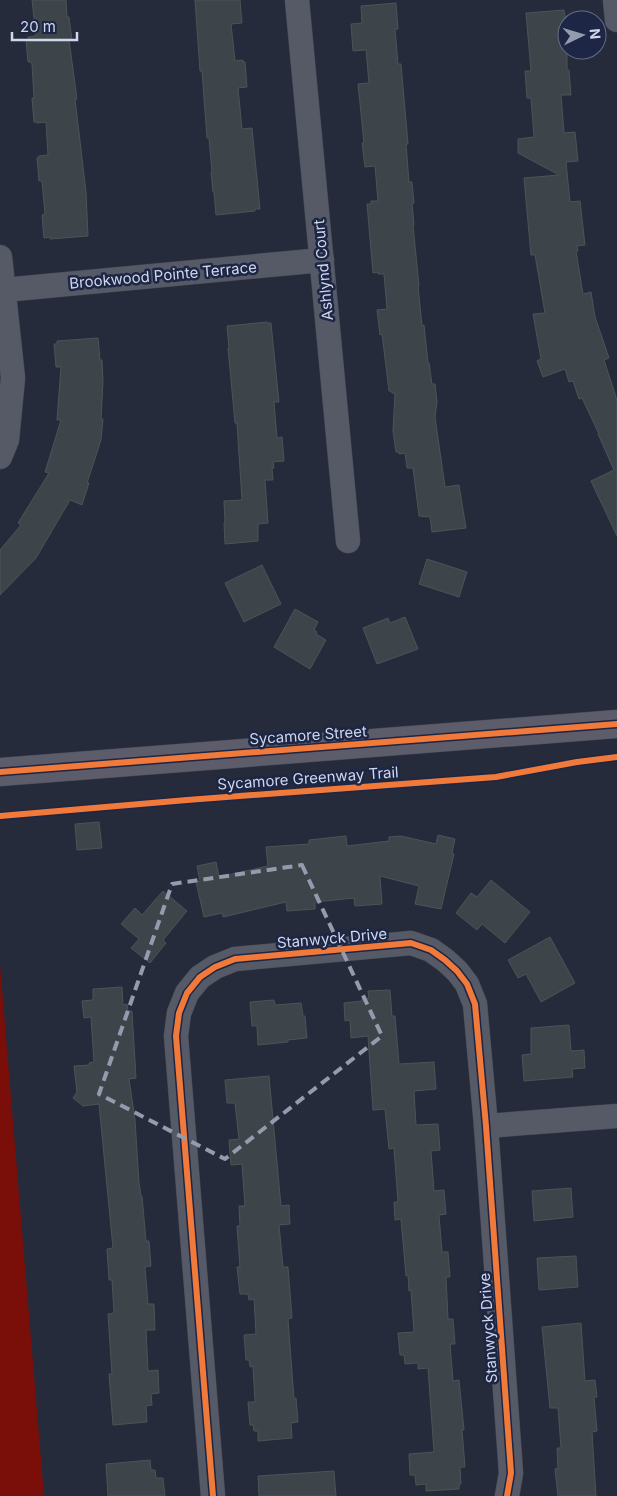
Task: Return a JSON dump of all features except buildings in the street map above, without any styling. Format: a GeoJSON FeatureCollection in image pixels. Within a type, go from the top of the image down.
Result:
{"type":"FeatureCollection","features":[{"type":"Feature","properties":{"kind":"street","name":"Ashlynd Court"},"geometry":{"type":"LineString","coordinates":[[297,0],[348,541]]}},
{"type":"Feature","properties":{"kind":"street"},"geometry":{"type":"LineString","coordinates":[[615,0],[617,20]]}},
{"type":"Feature","properties":{"kind":"street"},"geometry":{"type":"LineString","coordinates":[[0,257],[13,378],[7,440],[0,457]]}},
{"type":"Feature","properties":{"kind":"street","name":"Brookwood Pointe Terrace"},"geometry":{"type":"LineString","coordinates":[[4,290],[322,260]]}},
{"type":"Feature","properties":{"kind":"street","name":"Sycamore Street"},"geometry":{"type":"LineString","coordinates":[[0,772],[617,724]]}},
{"type":"Feature","properties":{"kind":"street","name":"Stanwyck Drive"},"geometry":{"type":"LineString","coordinates":[[213,1496],[176,1036],[179,1013],[187,993],[200,978],[216,966],[235,959],[411,943],[431,950],[457,971],[467,984],[475,1004],[486,1126],[511,1473],[508,1496]]}},
{"type":"Feature","properties":{"kind":"street"},"geometry":{"type":"LineString","coordinates":[[486,1126],[617,1116]]}},
{"type":"Feature","properties":{"kind":"highlighted area"},"geometry":{"type":"Polygon","coordinates":[[[302,865],[382,1036],[225,1159],[99,1094],[172,884],[302,865]]]}},
{"type":"Feature","properties":{"kind":"shaded area"},"geometry":{"type":"Polygon","coordinates":[[[0,965],[44,1496],[0,1496],[0,965]]]}},
{"type":"Feature","properties":{"kind":"cycle path"},"geometry":{"type":"LineString","coordinates":[[0,772],[617,724]]}},
{"type":"Feature","properties":{"kind":"cycle path","name":"Sycamore Greenway Trail"},"geometry":{"type":"LineString","coordinates":[[0,816],[496,777],[577,762],[617,757]]}},
{"type":"Feature","properties":{"kind":"cycle path"},"geometry":{"type":"LineString","coordinates":[[213,1496],[176,1036],[179,1013],[187,993],[200,977],[215,967],[235,959],[411,943],[431,950],[457,971],[467,984],[475,1004],[486,1126],[511,1473],[507,1496]]}}]}
